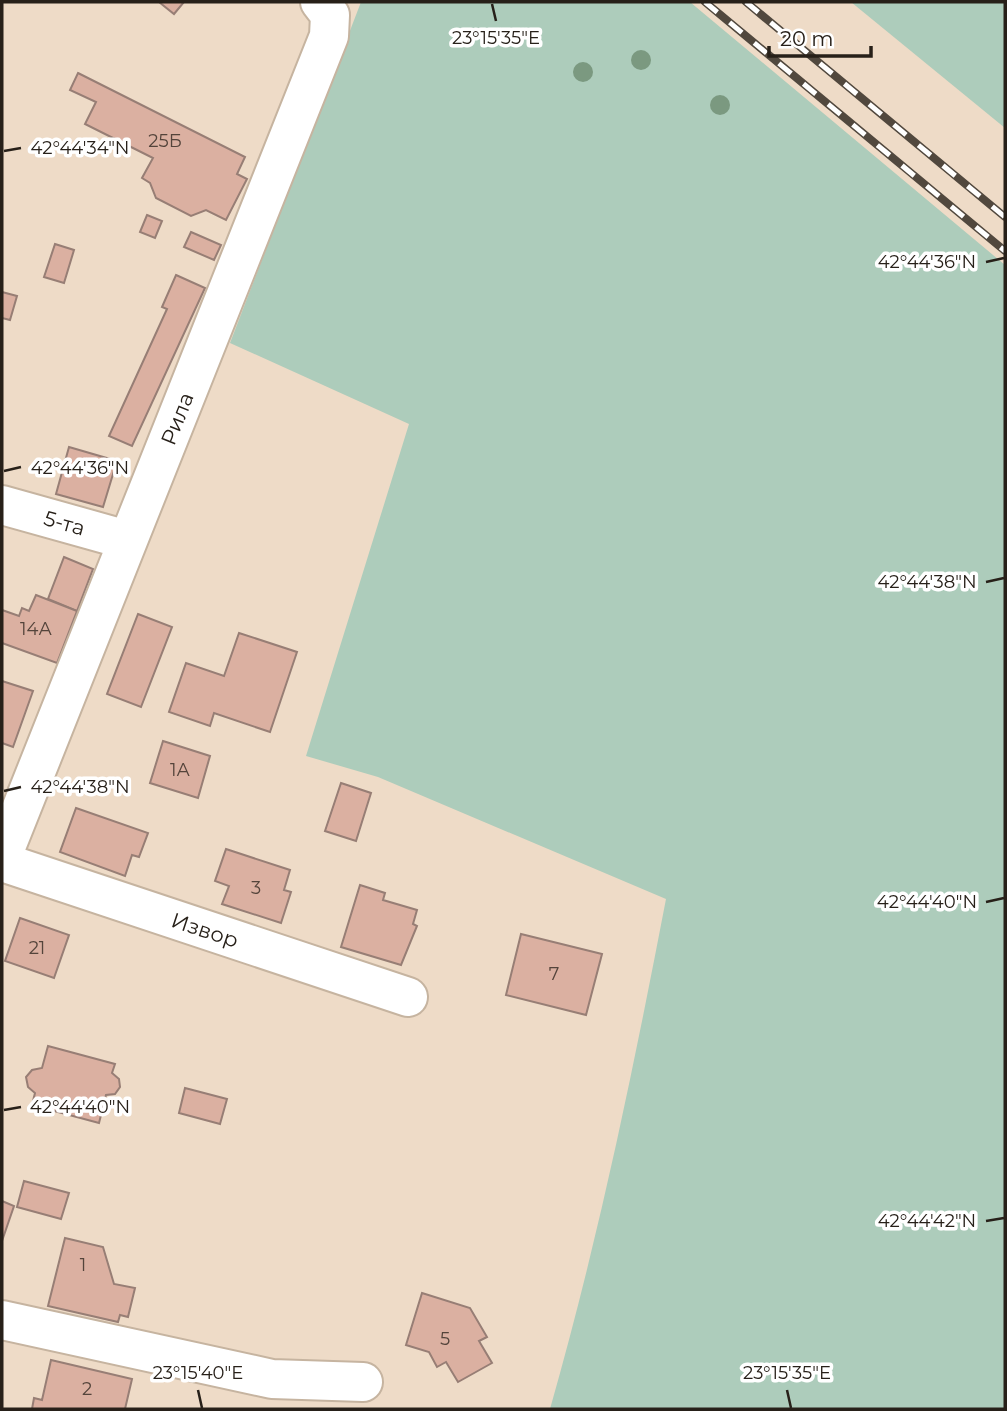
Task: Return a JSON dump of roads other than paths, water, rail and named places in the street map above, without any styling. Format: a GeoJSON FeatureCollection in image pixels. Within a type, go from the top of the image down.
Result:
{"type":"FeatureCollection","features":[{"type":"Feature","properties":{"kind":"street","name":"Рила"},"geometry":{"type":"LineString","coordinates":[[2,860],[329,36],[325,9]]}},
{"type":"Feature","properties":{"kind":"street","name":"5-та"},"geometry":{"type":"LineString","coordinates":[[2,505],[127,540]]}},
{"type":"Feature","properties":{"kind":"street","name":"Извор"},"geometry":{"type":"LineString","coordinates":[[2,860],[408,997]]}},
{"type":"Feature","properties":{"kind":"street"},"geometry":{"type":"LineString","coordinates":[[2,1320],[272,1379],[363,1382]]}},
{"type":"Feature","properties":{"kind":"railway"},"geometry":{"type":"LineString","coordinates":[[705,2],[1005,251]]}},
{"type":"Feature","properties":{"kind":"railway"},"geometry":{"type":"LineString","coordinates":[[746,2],[1005,217]]}}]}
